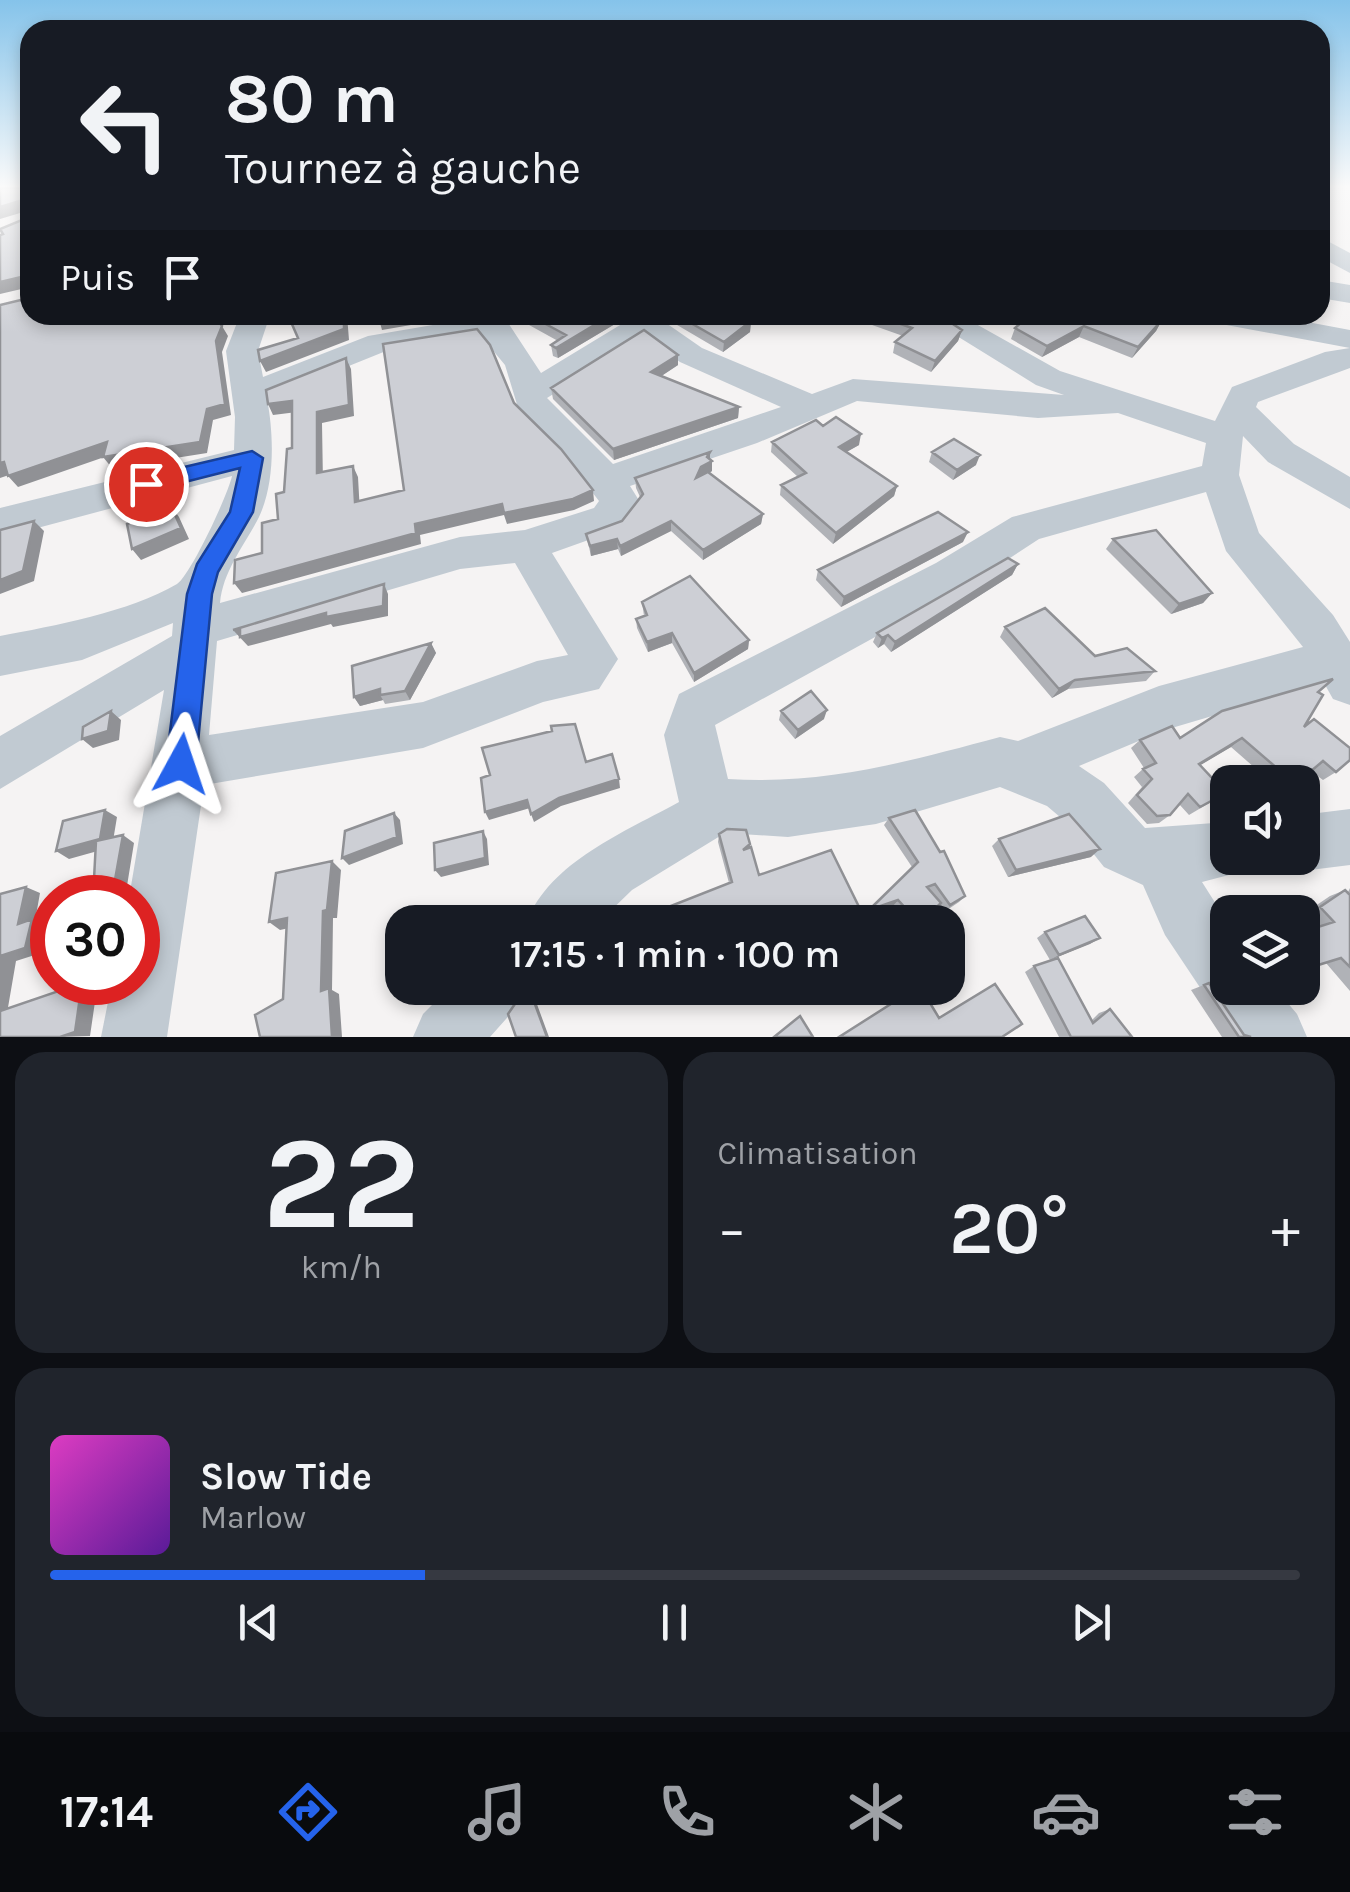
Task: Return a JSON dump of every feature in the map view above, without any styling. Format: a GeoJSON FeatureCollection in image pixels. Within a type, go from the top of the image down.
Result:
{"type":"FeatureCollection","features":[{"type":"Feature","properties":{"kind":"street"},"geometry":{"type":"LineString","coordinates":[[134,1037],[181,764],[195,624],[206,571],[242,512],[252,458],[250,394],[242,351],[251,325]]}},
{"type":"Feature","properties":{"kind":"street"},"geometry":{"type":"LineString","coordinates":[[250,394],[379,343],[465,325]]}},
{"type":"Feature","properties":{"kind":"street"},"geometry":{"type":"LineString","coordinates":[[0,656],[195,624],[404,567],[486,548],[526,546],[615,512],[620,502],[592,459],[531,404],[522,358],[493,325]]}},
{"type":"Feature","properties":{"kind":"street"},"geometry":{"type":"LineString","coordinates":[[528,394],[635,325]]}},
{"type":"Feature","properties":{"kind":"street"},"geometry":{"type":"LineString","coordinates":[[655,325],[691,355],[812,407]]}},
{"type":"Feature","properties":{"kind":"street"},"geometry":{"type":"LineString","coordinates":[[955,325],[1048,378],[1228,441],[1281,453],[1350,495]]}},
{"type":"Feature","properties":{"kind":"street"},"geometry":{"type":"LineString","coordinates":[[1312,325],[1350,339]]}},
{"type":"Feature","properties":{"kind":"street"},"geometry":{"type":"LineString","coordinates":[[1020,765],[1159,709],[1346,677],[1318,629],[1241,540],[1228,441],[1244,394],[1252,388],[1350,358]]}},
{"type":"Feature","properties":{"kind":"street"},"geometry":{"type":"LineString","coordinates":[[606,480],[865,389],[1038,407],[1116,403]]}},
{"type":"Feature","properties":{"kind":"street"},"geometry":{"type":"LineString","coordinates":[[576,905],[612,870],[704,818],[709,805],[688,727],[696,710],[875,616],[1026,528],[1228,441]]}},
{"type":"Feature","properties":{"kind":"street"},"geometry":{"type":"LineString","coordinates":[[0,523],[252,458]]}},
{"type":"Feature","properties":{"kind":"street"},"geometry":{"type":"LineString","coordinates":[[181,764],[423,725],[484,706],[537,682],[582,674],[595,659],[526,546]]}},
{"type":"Feature","properties":{"kind":"street"},"geometry":{"type":"LineString","coordinates":[[0,764],[195,624]]}},
{"type":"Feature","properties":{"kind":"street"},"geometry":{"type":"LineString","coordinates":[[709,805],[788,810],[876,797],[1000,762],[1020,765],[1054,780],[1086,803],[1124,849],[1160,858],[1210,852]]}},
{"type":"Feature","properties":{"kind":"street"},"geometry":{"type":"LineString","coordinates":[[1320,840],[1350,837]]}},
{"type":"Feature","properties":{"kind":"street"},"geometry":{"type":"LineString","coordinates":[[1160,858],[1186,914],[1210,951]]}},
{"type":"Feature","properties":{"kind":"street"},"geometry":{"type":"LineString","coordinates":[[446,1037],[476,1005]]}},
{"type":"Feature","properties":{"kind":"street"},"geometry":{"type":"LineString","coordinates":[[1248,1005],[1274,1037]]}},
{"type":"Feature","properties":{"kind":"building"},"geometry":{"type":"Polygon","coordinates":[[[0,236],[20,236],[20,277],[0,282],[0,236]]]}},
{"type":"Feature","properties":{"kind":"building"},"geometry":{"type":"Polygon","coordinates":[[[20,300],[20,325],[221,325],[216,341],[225,404],[207,409],[200,442],[103,457],[107,442],[8,476],[4,462],[0,463],[0,305],[20,300]]]}},
{"type":"Feature","properties":{"kind":"building"},"geometry":{"type":"Polygon","coordinates":[[[292,325],[344,325],[344,329],[260,361],[258,350],[298,338],[292,325]]]}},
{"type":"Feature","properties":{"kind":"building"},"geometry":{"type":"Polygon","coordinates":[[[548,325],[594,325],[556,348],[551,345],[566,335],[548,325]]]}},
{"type":"Feature","properties":{"kind":"building"},"geometry":{"type":"Polygon","coordinates":[[[694,325],[746,325],[724,342],[694,325]]]}},
{"type":"Feature","properties":{"kind":"building"},"geometry":{"type":"Polygon","coordinates":[[[904,325],[954,325],[962,330],[935,361],[895,342],[912,328],[904,325]]]}},
{"type":"Feature","properties":{"kind":"building"},"geometry":{"type":"Polygon","coordinates":[[[1018,325],[1158,325],[1138,347],[1084,326],[1047,346],[1015,328],[1018,325]]]}},
{"type":"Feature","properties":{"kind":"building"},"geometry":{"type":"Polygon","coordinates":[[[477,329],[490,345],[514,403],[561,449],[593,490],[573,499],[504,513],[502,504],[415,524],[416,533],[234,583],[235,560],[262,553],[262,523],[278,519],[276,494],[284,492],[287,449],[292,448],[292,401],[268,404],[266,390],[346,358],[349,405],[317,412],[317,473],[353,466],[355,502],[404,490],[383,344],[477,329]]]}},
{"type":"Feature","properties":{"kind":"building"},"geometry":{"type":"Polygon","coordinates":[[[644,330],[678,355],[651,372],[739,407],[613,449],[551,388],[644,330]]]}},
{"type":"Feature","properties":{"kind":"building"},"geometry":{"type":"Polygon","coordinates":[[[836,417],[861,434],[839,447],[897,486],[836,533],[781,485],[806,473],[772,442],[816,420],[823,426],[836,417]]]}},
{"type":"Feature","properties":{"kind":"building"},"geometry":{"type":"Polygon","coordinates":[[[954,439],[980,455],[957,470],[932,452],[954,439]]]}},
{"type":"Feature","properties":{"kind":"building"},"geometry":{"type":"Polygon","coordinates":[[[710,452],[707,457],[712,461],[701,467],[696,478],[708,472],[763,514],[703,550],[671,521],[620,546],[617,539],[590,546],[586,534],[622,521],[643,494],[635,478],[710,452]]]}},
{"type":"Feature","properties":{"kind":"building"},"geometry":{"type":"Polygon","coordinates":[[[171,506],[181,528],[132,549],[127,524],[171,506]]]}},
{"type":"Feature","properties":{"kind":"building"},"geometry":{"type":"Polygon","coordinates":[[[938,512],[968,532],[844,597],[818,570],[938,512]]]}},
{"type":"Feature","properties":{"kind":"building"},"geometry":{"type":"Polygon","coordinates":[[[34,521],[23,571],[0,580],[0,530],[34,521]]]}},
{"type":"Feature","properties":{"kind":"building"},"geometry":{"type":"Polygon","coordinates":[[[1156,530],[1212,593],[1179,604],[1113,539],[1156,530]]]}},
{"type":"Feature","properties":{"kind":"building"},"geometry":{"type":"Polygon","coordinates":[[[1008,558],[1018,564],[895,642],[888,635],[882,638],[877,633],[1008,558]]]}},
{"type":"Feature","properties":{"kind":"building"},"geometry":{"type":"Polygon","coordinates":[[[690,576],[749,640],[694,673],[672,633],[647,642],[636,619],[647,615],[642,602],[690,576]]]}},
{"type":"Feature","properties":{"kind":"building"},"geometry":{"type":"Polygon","coordinates":[[[384,584],[383,606],[326,617],[326,613],[240,637],[240,628],[233,630],[384,584]]]}},
{"type":"Feature","properties":{"kind":"building"},"geometry":{"type":"Polygon","coordinates":[[[1045,608],[1095,656],[1127,648],[1155,671],[1075,680],[1059,689],[1005,627],[1045,608]]]}},
{"type":"Feature","properties":{"kind":"building"},"geometry":{"type":"Polygon","coordinates":[[[431,643],[405,691],[380,695],[380,689],[354,697],[352,666],[431,643]]]}},
{"type":"Feature","properties":{"kind":"building"},"geometry":{"type":"Polygon","coordinates":[[[1333,679],[1318,692],[1323,695],[1304,727],[1314,719],[1350,748],[1350,760],[1336,772],[1323,761],[1318,765],[1273,765],[1242,738],[1199,764],[1210,776],[1210,802],[1200,807],[1188,794],[1170,815],[1157,816],[1137,795],[1152,779],[1143,769],[1156,763],[1140,740],[1172,726],[1180,738],[1222,711],[1333,679]]]}},
{"type":"Feature","properties":{"kind":"building"},"geometry":{"type":"Polygon","coordinates":[[[811,691],[827,710],[798,730],[781,711],[811,691]]]}},
{"type":"Feature","properties":{"kind":"building"},"geometry":{"type":"Polygon","coordinates":[[[111,711],[108,731],[82,739],[83,727],[111,711]]]}},
{"type":"Feature","properties":{"kind":"building"},"geometry":{"type":"Polygon","coordinates":[[[575,724],[586,762],[612,754],[619,779],[559,798],[531,814],[527,800],[485,812],[481,778],[490,775],[482,748],[552,731],[551,726],[575,724]]]}},
{"type":"Feature","properties":{"kind":"building"},"geometry":{"type":"Polygon","coordinates":[[[105,810],[100,839],[56,851],[63,821],[105,810]]]}},
{"type":"Feature","properties":{"kind":"building"},"geometry":{"type":"Polygon","coordinates":[[[915,810],[940,852],[944,851],[965,896],[950,905],[935,884],[927,887],[939,905],[903,905],[898,900],[874,905],[918,862],[889,818],[915,810]]]}},
{"type":"Feature","properties":{"kind":"building"},"geometry":{"type":"Polygon","coordinates":[[[394,813],[397,837],[342,858],[345,831],[394,813]]]}},
{"type":"Feature","properties":{"kind":"building"},"geometry":{"type":"Polygon","coordinates":[[[1069,814],[1100,849],[1016,870],[999,839],[1069,814]]]}},
{"type":"Feature","properties":{"kind":"building"},"geometry":{"type":"Polygon","coordinates":[[[727,829],[746,830],[750,844],[743,850],[751,847],[759,875],[831,850],[858,905],[673,905],[732,882],[719,834],[727,829]]]}},
{"type":"Feature","properties":{"kind":"building"},"geometry":{"type":"Polygon","coordinates":[[[483,831],[485,858],[435,870],[434,843],[483,831]]]}},
{"type":"Feature","properties":{"kind":"building"},"geometry":{"type":"Polygon","coordinates":[[[123,835],[116,875],[94,875],[96,841],[123,835]]]}},
{"type":"Feature","properties":{"kind":"building"},"geometry":{"type":"Polygon","coordinates":[[[332,861],[327,910],[323,911],[321,991],[329,988],[332,1037],[260,1037],[255,1015],[283,999],[287,918],[269,922],[276,873],[332,861]]]}},
{"type":"Feature","properties":{"kind":"building"},"geometry":{"type":"Polygon","coordinates":[[[26,887],[18,924],[30,920],[30,927],[25,948],[0,956],[0,894],[26,887]]]}},
{"type":"Feature","properties":{"kind":"building"},"geometry":{"type":"Polygon","coordinates":[[[1345,890],[1350,895],[1350,967],[1341,958],[1320,964],[1320,926],[1334,922],[1320,907],[1345,890]]]}},
{"type":"Feature","properties":{"kind":"building"},"geometry":{"type":"Polygon","coordinates":[[[1085,916],[1100,938],[1059,955],[1045,932],[1085,916]]]}},
{"type":"Feature","properties":{"kind":"building"},"geometry":{"type":"Polygon","coordinates":[[[1058,958],[1093,1023],[1110,1009],[1132,1037],[1071,1037],[1034,966],[1058,958]]]}},
{"type":"Feature","properties":{"kind":"building"},"geometry":{"type":"Polygon","coordinates":[[[995,984],[1022,1024],[1002,1037],[839,1037],[889,1005],[931,1005],[939,1018],[995,984]]]}},
{"type":"Feature","properties":{"kind":"building"},"geometry":{"type":"Polygon","coordinates":[[[30,1001],[30,1005],[79,1005],[75,1032],[60,1037],[0,1037],[0,1011],[30,1001]]]}},
{"type":"Feature","properties":{"kind":"building"},"geometry":{"type":"Polygon","coordinates":[[[514,1005],[535,1005],[547,1037],[516,1037],[508,1014],[514,1005]]]}},
{"type":"Feature","properties":{"kind":"building"},"geometry":{"type":"Polygon","coordinates":[[[1217,1005],[1224,1005],[1244,1035],[1251,1037],[1239,1037],[1217,1005]]]}},
{"type":"Feature","properties":{"kind":"building"},"geometry":{"type":"Polygon","coordinates":[[[800,1016],[813,1037],[774,1037],[800,1016]]]}},
{"type":"Feature","properties":{"kind":"route"},"geometry":{"type":"LineString","coordinates":[[146,484],[252,458],[242,512],[206,571],[199,594],[181,764]]}}]}
